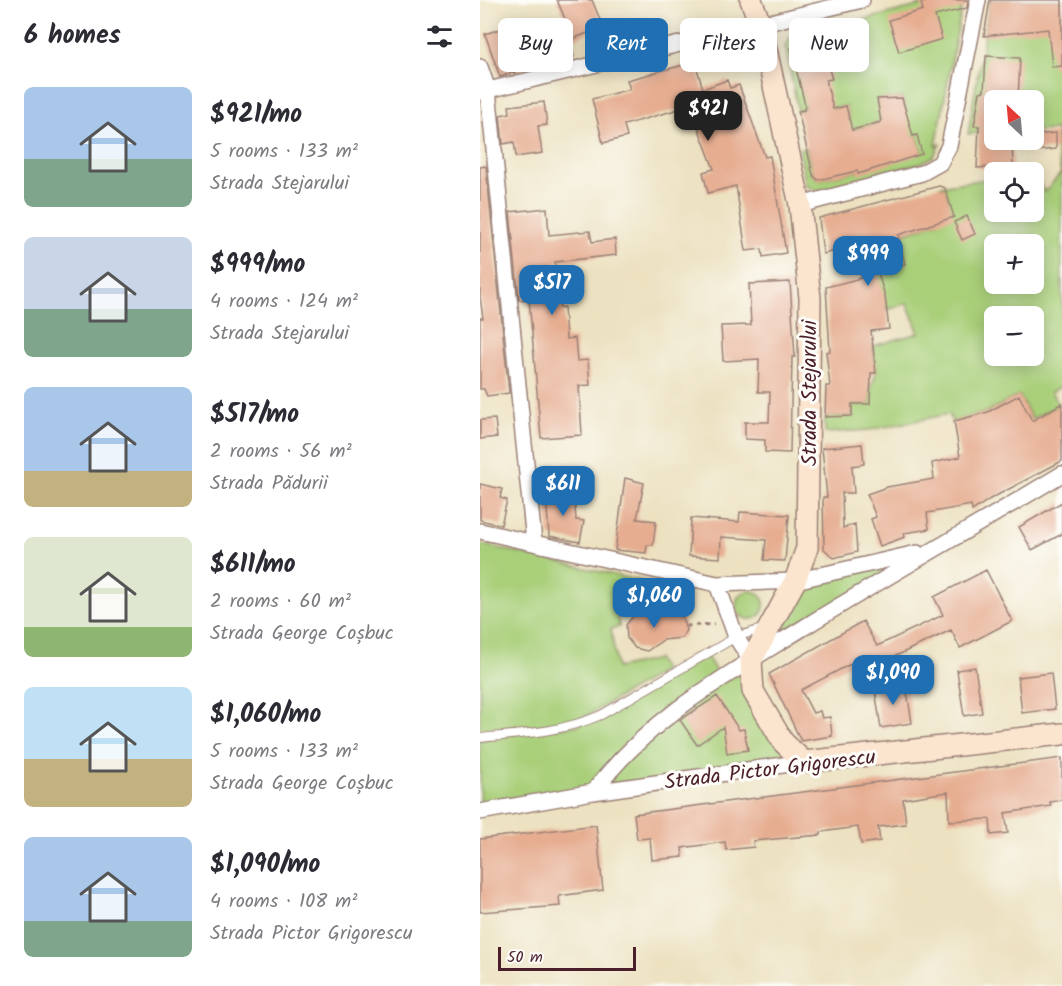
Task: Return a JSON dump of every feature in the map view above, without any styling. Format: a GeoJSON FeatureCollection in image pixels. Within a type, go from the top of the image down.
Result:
{"type":"FeatureCollection","features":[{"type":"Feature","properties":{"kind":"street","name":"Strada Stejarului"},"geometry":{"type":"LineString","coordinates":[[751,0],[758,18]]}},
{"type":"Feature","properties":{"kind":"street"},"geometry":{"type":"LineString","coordinates":[[777,22],[861,0]]}},
{"type":"Feature","properties":{"kind":"street"},"geometry":{"type":"LineString","coordinates":[[800,205],[922,173],[940,163],[949,146],[978,0]]}},
{"type":"Feature","properties":{"kind":"street"},"geometry":{"type":"LineString","coordinates":[[484,91],[680,45]]}},
{"type":"Feature","properties":{"kind":"street"},"geometry":{"type":"LineString","coordinates":[[480,68],[534,542]]}},
{"type":"Feature","properties":{"kind":"street","name":"Strada Stejarului"},"geometry":{"type":"LineString","coordinates":[[751,660],[795,581],[807,548],[810,298],[800,205],[771,72]]}},
{"type":"Feature","properties":{"kind":"street"},"geometry":{"type":"LineString","coordinates":[[593,792],[616,762],[639,738],[712,683],[932,549],[1062,474]]}},
{"type":"Feature","properties":{"kind":"street"},"geometry":{"type":"LineString","coordinates":[[480,531],[717,584],[795,581],[932,549]]}},
{"type":"Feature","properties":{"kind":"street"},"geometry":{"type":"LineString","coordinates":[[717,584],[733,630],[751,660],[753,691],[783,742],[804,762]]}},
{"type":"Feature","properties":{"kind":"street","name":"Strada Pictor Grigorescu"},"geometry":{"type":"LineString","coordinates":[[480,812],[593,792],[804,762],[1062,734]]}},
{"type":"Feature","properties":{"kind":"lane"},"geometry":{"type":"LineString","coordinates":[[480,738],[550,732],[579,725],[601,715],[733,630],[770,626]]}},
{"type":"Feature","properties":{"kind":"path"},"geometry":{"type":"LineString","coordinates":[[686,626],[733,630]]}},
{"type":"Feature","properties":{"kind":"green space"},"geometry":{"type":"Polygon","coordinates":[[[941,0],[963,0],[936,146],[940,144],[934,156],[921,163],[818,191],[806,186],[799,149],[806,147],[813,175],[818,180],[857,171],[858,173],[922,153],[917,135],[911,137],[895,114],[906,111],[902,98],[877,99],[882,118],[876,123],[846,131],[849,118],[846,106],[826,110],[804,106],[804,109],[798,111],[790,72],[869,72],[869,18],[941,0]]]}},
{"type":"Feature","properties":{"kind":"green space"},"geometry":{"type":"Polygon","coordinates":[[[990,0],[1062,0],[1062,386],[1051,392],[1059,405],[1032,419],[1019,395],[987,412],[952,422],[949,414],[869,430],[825,433],[825,417],[852,416],[852,404],[870,404],[871,389],[876,373],[873,346],[919,333],[907,303],[887,310],[878,273],[905,264],[898,236],[938,222],[949,201],[945,188],[939,186],[984,179],[984,222],[1044,222],[1044,190],[1045,192],[1061,173],[1056,149],[1057,130],[1044,131],[1044,90],[984,90],[984,133],[968,134],[990,0]]]}},
{"type":"Feature","properties":{"kind":"green space"},"geometry":{"type":"Polygon","coordinates":[[[789,39],[789,66],[785,46],[789,39]]]}},
{"type":"Feature","properties":{"kind":"green space"},"geometry":{"type":"Polygon","coordinates":[[[480,544],[655,584],[657,602],[617,611],[619,627],[611,629],[617,668],[657,659],[664,671],[583,718],[552,726],[480,729],[480,544]]]}},
{"type":"Feature","properties":{"kind":"green space"},"geometry":{"type":"Polygon","coordinates":[[[932,549],[751,661],[753,691],[804,762],[480,812],[480,738],[579,725],[706,655],[720,678],[751,660],[795,581],[932,549]]]}},
{"type":"Feature","properties":{"kind":"green space"},"geometry":{"type":"Polygon","coordinates":[[[750,591],[760,595],[764,605],[760,615],[750,619],[740,615],[736,605],[740,595],[750,591]]]}},
{"type":"Feature","properties":{"kind":"building"},"geometry":{"type":"Polygon","coordinates":[[[557,0],[592,0],[599,18],[585,18],[585,34],[573,39],[573,18],[565,18],[557,0]]]}},
{"type":"Feature","properties":{"kind":"building"},"geometry":{"type":"Polygon","coordinates":[[[931,0],[968,0],[967,8],[935,16],[942,39],[899,52],[889,20],[923,10],[921,3],[931,0]]]}},
{"type":"Feature","properties":{"kind":"building"},"geometry":{"type":"Polygon","coordinates":[[[990,0],[1062,0],[1062,66],[1052,67],[1048,29],[984,36],[990,0]]]}},
{"type":"Feature","properties":{"kind":"building"},"geometry":{"type":"Polygon","coordinates":[[[498,30],[498,71],[485,34],[498,30]]]}},
{"type":"Feature","properties":{"kind":"building"},"geometry":{"type":"Polygon","coordinates":[[[986,56],[1020,58],[1018,90],[984,90],[986,56]]]}},
{"type":"Feature","properties":{"kind":"building"},"geometry":{"type":"Polygon","coordinates":[[[680,66],[680,72],[698,72],[703,89],[727,80],[730,88],[739,85],[765,157],[770,156],[786,253],[763,257],[762,249],[746,251],[736,186],[708,193],[703,172],[714,169],[693,114],[682,117],[679,109],[624,125],[627,137],[603,143],[592,99],[630,89],[627,80],[657,72],[668,72],[668,69],[680,66]]]}},
{"type":"Feature","properties":{"kind":"building"},"geometry":{"type":"Polygon","coordinates":[[[498,72],[515,72],[500,77],[498,72]]]}},
{"type":"Feature","properties":{"kind":"building"},"geometry":{"type":"Polygon","coordinates":[[[797,72],[830,72],[832,79],[826,80],[833,109],[846,106],[852,130],[881,122],[877,99],[902,98],[913,136],[917,135],[922,154],[858,174],[857,171],[818,180],[813,175],[798,111],[804,110],[805,105],[797,72]]]}},
{"type":"Feature","properties":{"kind":"building"},"geometry":{"type":"Polygon","coordinates":[[[984,91],[984,150],[1012,150],[1013,162],[984,162],[984,168],[977,168],[979,126],[974,126],[980,92],[984,91]]]}},
{"type":"Feature","properties":{"kind":"building"},"geometry":{"type":"Polygon","coordinates":[[[544,102],[547,125],[538,126],[542,153],[516,157],[514,142],[503,144],[500,115],[510,113],[509,106],[544,102]]]}},
{"type":"Feature","properties":{"kind":"building"},"geometry":{"type":"Polygon","coordinates":[[[1056,133],[1056,149],[1034,151],[1044,150],[1044,134],[1056,133]]]}},
{"type":"Feature","properties":{"kind":"building"},"geometry":{"type":"Polygon","coordinates":[[[486,166],[509,393],[487,396],[484,389],[480,389],[480,318],[483,318],[480,297],[480,167],[486,166]]]}},
{"type":"Feature","properties":{"kind":"building"},"geometry":{"type":"Polygon","coordinates":[[[939,186],[945,188],[954,217],[898,235],[905,264],[878,273],[885,296],[889,329],[871,331],[876,373],[871,373],[870,404],[852,404],[852,416],[825,417],[826,386],[830,386],[826,352],[830,351],[826,287],[865,277],[858,245],[823,254],[819,218],[939,186]]]}},
{"type":"Feature","properties":{"kind":"building"},"geometry":{"type":"Polygon","coordinates":[[[547,208],[549,235],[590,231],[592,242],[615,239],[616,255],[555,262],[560,308],[564,307],[566,339],[575,338],[577,361],[588,360],[590,385],[579,386],[582,435],[541,438],[529,299],[519,300],[510,212],[547,208]]]}},
{"type":"Feature","properties":{"kind":"building"},"geometry":{"type":"Polygon","coordinates":[[[967,216],[975,234],[962,240],[954,222],[967,216]]]}},
{"type":"Feature","properties":{"kind":"building"},"geometry":{"type":"Polygon","coordinates":[[[790,282],[795,357],[792,357],[790,453],[765,452],[765,440],[745,439],[745,422],[769,422],[770,392],[758,392],[759,359],[723,361],[721,326],[751,325],[749,284],[790,282]]]}},
{"type":"Feature","properties":{"kind":"building"},"geometry":{"type":"Polygon","coordinates":[[[1019,395],[1032,421],[1062,403],[1062,461],[972,511],[971,505],[927,513],[929,529],[904,533],[905,537],[880,546],[871,519],[876,517],[867,494],[887,487],[934,479],[932,463],[960,457],[954,421],[988,412],[1019,395]]]}},
{"type":"Feature","properties":{"kind":"building"},"geometry":{"type":"Polygon","coordinates":[[[495,419],[497,437],[480,439],[480,420],[495,419]]]}},
{"type":"Feature","properties":{"kind":"building"},"geometry":{"type":"Polygon","coordinates":[[[862,444],[864,464],[852,466],[854,493],[842,493],[843,528],[855,524],[857,552],[834,558],[824,549],[823,497],[827,497],[822,448],[862,444]]]}},
{"type":"Feature","properties":{"kind":"building"},"geometry":{"type":"Polygon","coordinates":[[[625,478],[644,483],[637,519],[656,521],[653,545],[647,545],[646,553],[615,550],[625,478]]]}},
{"type":"Feature","properties":{"kind":"building"},"geometry":{"type":"Polygon","coordinates":[[[480,484],[502,489],[500,498],[507,500],[501,525],[480,520],[480,484]]]}},
{"type":"Feature","properties":{"kind":"building"},"geometry":{"type":"Polygon","coordinates":[[[574,493],[576,520],[584,521],[580,542],[549,536],[546,495],[574,493]]]}},
{"type":"Feature","properties":{"kind":"building"},"geometry":{"type":"Polygon","coordinates":[[[1062,502],[1062,534],[1032,550],[1019,527],[1062,502]]]}},
{"type":"Feature","properties":{"kind":"building"},"geometry":{"type":"Polygon","coordinates":[[[740,512],[789,515],[785,561],[764,560],[766,540],[721,537],[720,558],[689,556],[691,518],[739,522],[740,512]]]}},
{"type":"Feature","properties":{"kind":"building"},"geometry":{"type":"Polygon","coordinates":[[[986,570],[1012,621],[960,648],[951,630],[885,661],[872,670],[866,670],[860,659],[801,690],[813,713],[820,711],[822,718],[830,717],[832,736],[801,741],[769,674],[863,621],[877,646],[943,615],[934,597],[986,570]]]}},
{"type":"Feature","properties":{"kind":"building"},"geometry":{"type":"Polygon","coordinates":[[[646,611],[667,613],[667,615],[681,614],[686,630],[682,638],[663,640],[647,651],[635,648],[627,638],[626,625],[634,615],[646,611]]]}},
{"type":"Feature","properties":{"kind":"building"},"geometry":{"type":"Polygon","coordinates":[[[975,667],[982,713],[964,716],[957,670],[975,667]]]}},
{"type":"Feature","properties":{"kind":"building"},"geometry":{"type":"Polygon","coordinates":[[[1051,673],[1055,709],[1022,713],[1018,677],[1051,673]]]}},
{"type":"Feature","properties":{"kind":"building"},"geometry":{"type":"Polygon","coordinates":[[[906,685],[912,723],[881,728],[875,690],[906,685]]]}},
{"type":"Feature","properties":{"kind":"building"},"geometry":{"type":"Polygon","coordinates":[[[717,696],[739,730],[744,729],[748,750],[727,753],[723,727],[697,745],[680,720],[717,696]]]}},
{"type":"Feature","properties":{"kind":"building"},"geometry":{"type":"Polygon","coordinates":[[[1062,758],[1062,800],[1050,802],[1051,806],[1005,813],[1008,833],[991,835],[990,819],[949,821],[948,792],[903,799],[906,824],[878,827],[880,841],[861,844],[858,827],[821,832],[821,835],[753,841],[754,847],[726,850],[725,842],[682,848],[683,857],[652,860],[650,838],[637,839],[634,814],[1062,758]]]}},
{"type":"Feature","properties":{"kind":"building"},"geometry":{"type":"Polygon","coordinates":[[[596,825],[603,890],[559,896],[560,906],[480,912],[480,839],[596,825]]]}}]}
